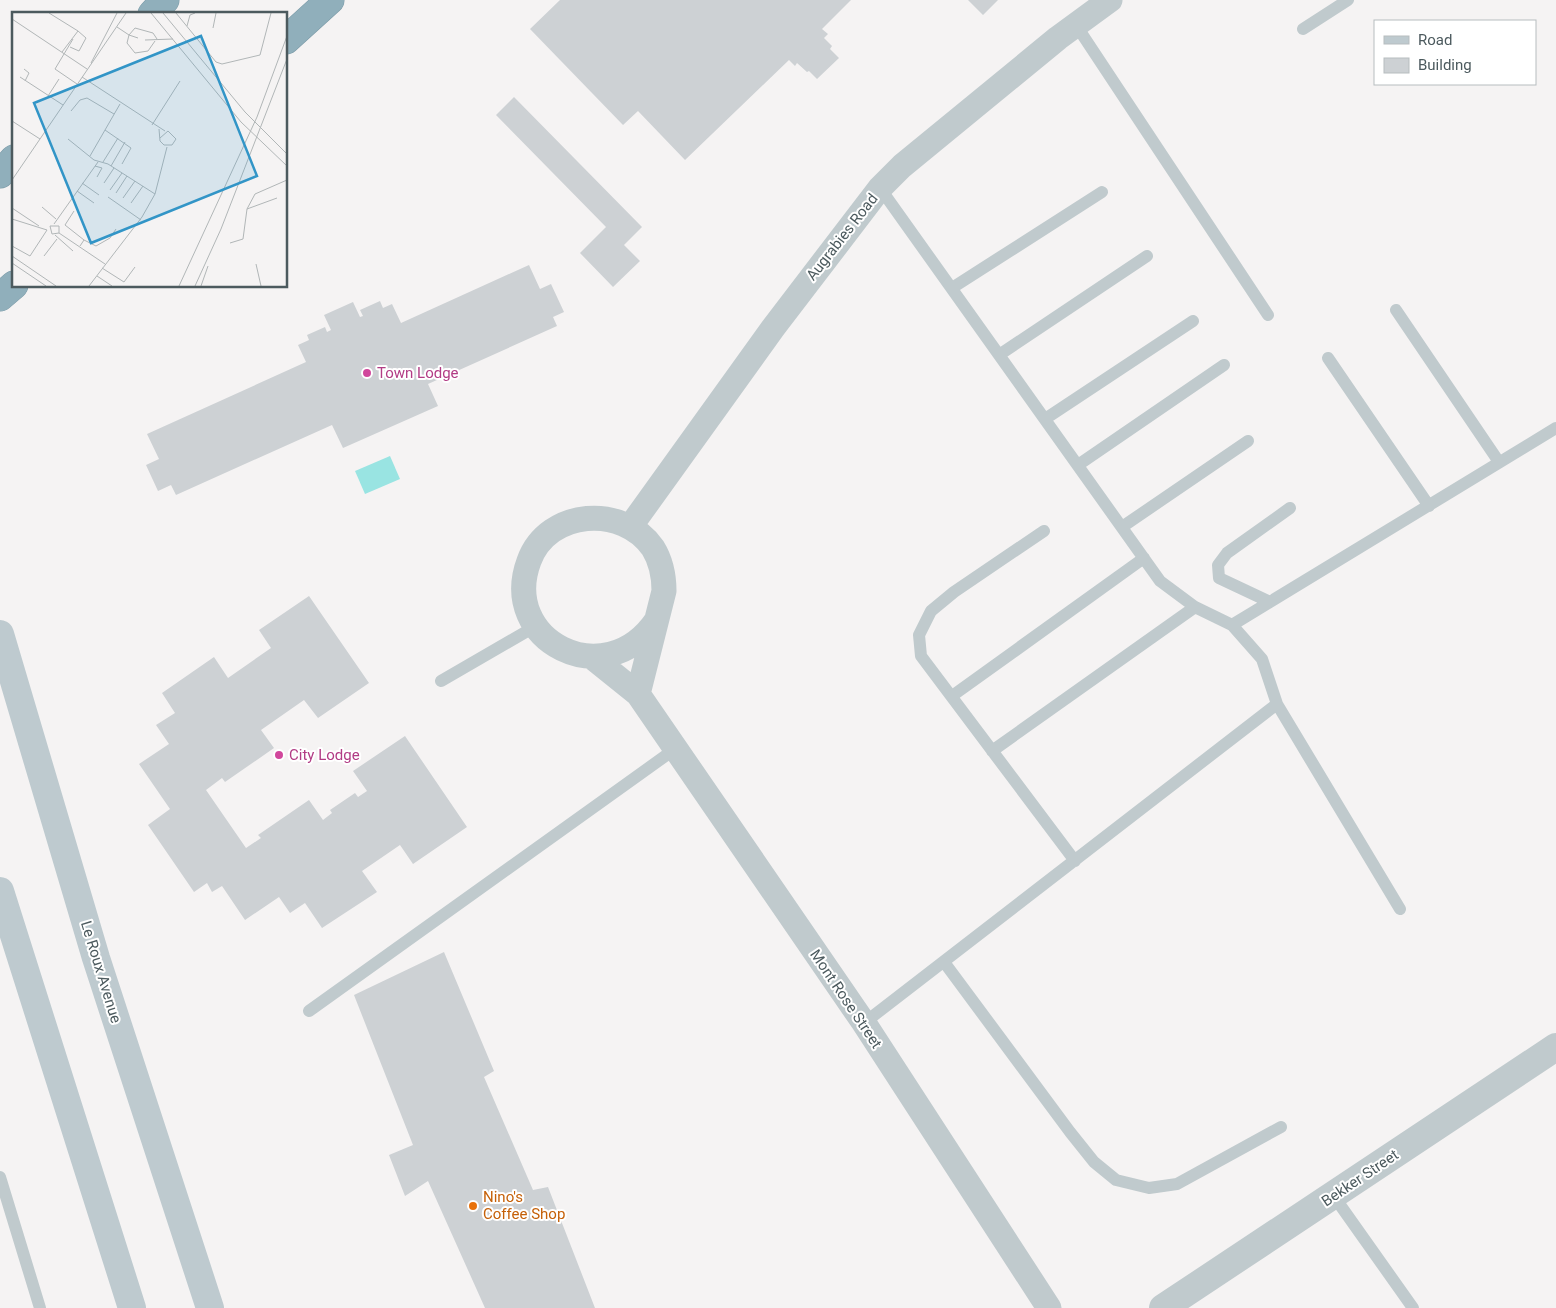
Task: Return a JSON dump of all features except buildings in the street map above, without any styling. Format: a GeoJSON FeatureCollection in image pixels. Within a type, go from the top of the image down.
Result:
{"type":"FeatureCollection","features":[{"type":"Feature","properties":{"kind":"highway"},"geometry":{"type":"LineString","coordinates":[[154,12],[165,0]]}},
{"type":"Feature","properties":{"kind":"highway"},"geometry":{"type":"LineString","coordinates":[[288,38],[330,0]]}},
{"type":"Feature","properties":{"kind":"highway"},"geometry":{"type":"LineString","coordinates":[[0,174],[12,161]]}},
{"type":"Feature","properties":{"kind":"highway"},"geometry":{"type":"LineString","coordinates":[[0,298],[12,287]]}},
{"type":"Feature","properties":{"kind":"main road","name":"Le Roux Avenue"},"geometry":{"type":"LineString","coordinates":[[0,634],[96,958],[210,1308]]}},
{"type":"Feature","properties":{"kind":"main road"},"geometry":{"type":"LineString","coordinates":[[0,891],[132,1308]]}},
{"type":"Feature","properties":{"kind":"street","name":"Augrabies Road"},"geometry":{"type":"LineString","coordinates":[[630,527],[773,328],[880,188],[902,166],[1076,25],[1110,0]]}},
{"type":"Feature","properties":{"kind":"street"},"geometry":{"type":"LineString","coordinates":[[638,694],[656,621],[662,606],[664,576],[652,548],[630,527],[606,518],[581,518],[560,526],[541,540],[529,560],[524,582],[526,605],[536,626],[549,640],[566,651],[592,657],[607,656],[622,651],[647,634],[656,621]]}},
{"type":"Feature","properties":{"kind":"street","name":"Mont Rose Street"},"geometry":{"type":"LineString","coordinates":[[592,657],[638,694],[864,1024],[1049,1308]]}},
{"type":"Feature","properties":{"kind":"street","name":"Bekker Street"},"geometry":{"type":"LineString","coordinates":[[1164,1308],[1556,1046]]}},
{"type":"Feature","properties":{"kind":"lane"},"geometry":{"type":"LineString","coordinates":[[1303,29],[1348,0]]}},
{"type":"Feature","properties":{"kind":"lane"},"geometry":{"type":"LineString","coordinates":[[1076,25],[1268,315]]}},
{"type":"Feature","properties":{"kind":"lane"},"geometry":{"type":"LineString","coordinates":[[880,188],[1160,581],[1195,608],[1232,626],[1262,659],[1277,704],[1400,909]]}},
{"type":"Feature","properties":{"kind":"lane"},"geometry":{"type":"LineString","coordinates":[[952,288],[1102,192]]}},
{"type":"Feature","properties":{"kind":"lane"},"geometry":{"type":"LineString","coordinates":[[999,355],[1147,256]]}},
{"type":"Feature","properties":{"kind":"lane"},"geometry":{"type":"LineString","coordinates":[[1396,310],[1499,462]]}},
{"type":"Feature","properties":{"kind":"lane"},"geometry":{"type":"LineString","coordinates":[[1045,420],[1193,321]]}},
{"type":"Feature","properties":{"kind":"lane"},"geometry":{"type":"LineString","coordinates":[[1328,358],[1429,506]]}},
{"type":"Feature","properties":{"kind":"lane"},"geometry":{"type":"LineString","coordinates":[[1078,465],[1224,365]]}},
{"type":"Feature","properties":{"kind":"lane"},"geometry":{"type":"LineString","coordinates":[[1232,626],[1556,428]]}},
{"type":"Feature","properties":{"kind":"lane"},"geometry":{"type":"LineString","coordinates":[[1122,527],[1248,441]]}},
{"type":"Feature","properties":{"kind":"lane"},"geometry":{"type":"LineString","coordinates":[[1270,602],[1220,578],[1218,565],[1227,553],[1290,508]]}},
{"type":"Feature","properties":{"kind":"lane"},"geometry":{"type":"LineString","coordinates":[[1044,531],[954,592],[930,611],[919,635],[921,656],[1075,861]]}},
{"type":"Feature","properties":{"kind":"lane"},"geometry":{"type":"LineString","coordinates":[[952,696],[1144,558]]}},
{"type":"Feature","properties":{"kind":"lane"},"geometry":{"type":"LineString","coordinates":[[992,751],[1195,608]]}},
{"type":"Feature","properties":{"kind":"lane"},"geometry":{"type":"LineString","coordinates":[[441,681],[536,626]]}},
{"type":"Feature","properties":{"kind":"lane"},"geometry":{"type":"LineString","coordinates":[[864,1024],[1277,704]]}},
{"type":"Feature","properties":{"kind":"lane"},"geometry":{"type":"LineString","coordinates":[[309,1011],[675,748]]}},
{"type":"Feature","properties":{"kind":"lane"},"geometry":{"type":"LineString","coordinates":[[944,962],[1070,1132],[1094,1162],[1116,1180],[1149,1188],[1177,1184],[1281,1127]]}},
{"type":"Feature","properties":{"kind":"lane"},"geometry":{"type":"LineString","coordinates":[[0,1177],[40,1308]]}},
{"type":"Feature","properties":{"kind":"lane"},"geometry":{"type":"LineString","coordinates":[[1333,1195],[1413,1308]]}},
{"type":"Feature","properties":{"kind":"water"},"geometry":{"type":"Polygon","coordinates":[[[390,456],[400,479],[365,494],[355,471],[390,456]]]}},
{"type":"Feature","properties":{"kind":"place","name":"Town Lodge"},"geometry":{"type":"Point","coordinates":[367,373]}},
{"type":"Feature","properties":{"kind":"place","name":"City Lodge"},"geometry":{"type":"Point","coordinates":[279,755]}},
{"type":"Feature","properties":{"kind":"place","name":"Nino's Coffee Shop"},"geometry":{"type":"Point","coordinates":[473,1206]}}]}
